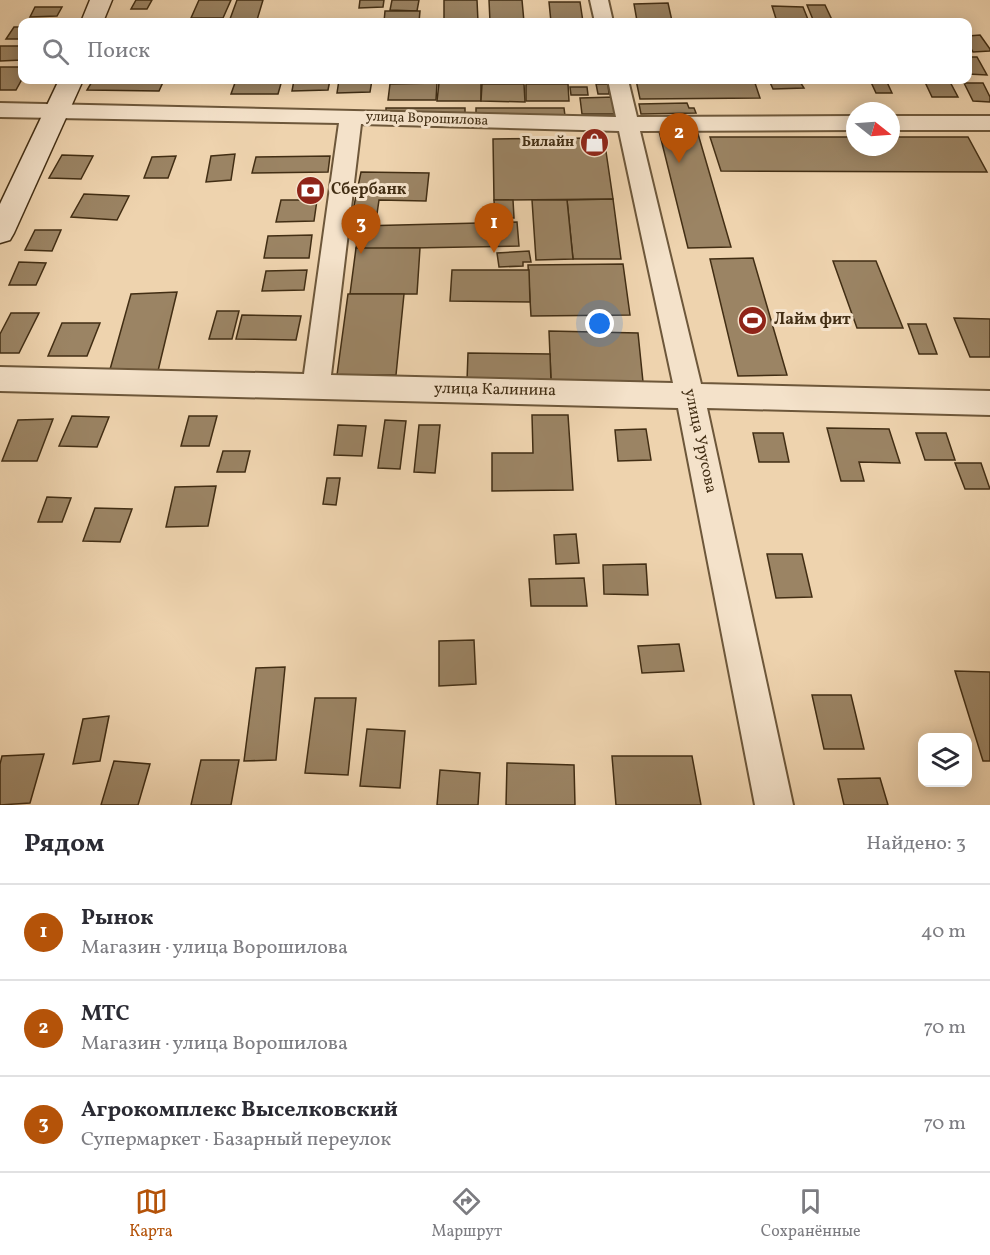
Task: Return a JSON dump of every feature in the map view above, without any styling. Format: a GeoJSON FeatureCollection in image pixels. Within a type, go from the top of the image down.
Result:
{"type":"FeatureCollection","features":[{"type":"Feature","properties":{"kind":"street"},"geometry":{"type":"LineString","coordinates":[[94,18],[101,0]]}},
{"type":"Feature","properties":{"kind":"street"},"geometry":{"type":"LineString","coordinates":[[599,0],[603,18]]}},
{"type":"Feature","properties":{"kind":"street"},"geometry":{"type":"LineString","coordinates":[[0,233],[69,84]]}},
{"type":"Feature","properties":{"kind":"street","name":"улица Урусова"},"geometry":{"type":"LineString","coordinates":[[619,84],[690,395],[774,805]]}},
{"type":"Feature","properties":{"kind":"street","name":"улица Ворошилова"},"geometry":{"type":"LineString","coordinates":[[0,110],[629,124],[846,123]]}},
{"type":"Feature","properties":{"kind":"street"},"geometry":{"type":"LineString","coordinates":[[316,386],[351,117]]}},
{"type":"Feature","properties":{"kind":"street"},"geometry":{"type":"LineString","coordinates":[[900,123],[990,123]]}},
{"type":"Feature","properties":{"kind":"street","name":"улица Калинина"},"geometry":{"type":"LineString","coordinates":[[0,379],[990,403]]}},
{"type":"Feature","properties":{"kind":"building"},"geometry":{"type":"Polygon","coordinates":[[[136,0],[152,0],[147,9],[131,9],[136,0]]]}},
{"type":"Feature","properties":{"kind":"building"},"geometry":{"type":"Polygon","coordinates":[[[199,0],[231,0],[223,18],[191,18],[199,0]]]}},
{"type":"Feature","properties":{"kind":"building"},"geometry":{"type":"Polygon","coordinates":[[[237,0],[263,0],[258,18],[230,18],[237,0]]]}},
{"type":"Feature","properties":{"kind":"building"},"geometry":{"type":"Polygon","coordinates":[[[360,0],[384,0],[383,7],[359,8],[360,0]]]}},
{"type":"Feature","properties":{"kind":"building"},"geometry":{"type":"Polygon","coordinates":[[[392,0],[419,0],[417,11],[390,10],[392,0]]]}},
{"type":"Feature","properties":{"kind":"building"},"geometry":{"type":"Polygon","coordinates":[[[444,0],[477,0],[478,18],[444,18],[444,0]]]}},
{"type":"Feature","properties":{"kind":"building"},"geometry":{"type":"Polygon","coordinates":[[[489,0],[522,0],[524,18],[490,18],[489,0]]]}},
{"type":"Feature","properties":{"kind":"building"},"geometry":{"type":"Polygon","coordinates":[[[549,2],[580,2],[582,18],[551,18],[549,2]]]}},
{"type":"Feature","properties":{"kind":"building"},"geometry":{"type":"Polygon","coordinates":[[[668,3],[671,18],[636,18],[634,4],[668,3]]]}},
{"type":"Feature","properties":{"kind":"building"},"geometry":{"type":"Polygon","coordinates":[[[807,5],[825,5],[831,18],[812,18],[807,5]]]}},
{"type":"Feature","properties":{"kind":"building"},"geometry":{"type":"Polygon","coordinates":[[[772,6],[803,7],[807,18],[776,18],[772,6]]]}},
{"type":"Feature","properties":{"kind":"building"},"geometry":{"type":"Polygon","coordinates":[[[35,7],[62,7],[57,16],[30,17],[35,7]]]}},
{"type":"Feature","properties":{"kind":"building"},"geometry":{"type":"Polygon","coordinates":[[[385,11],[420,11],[419,18],[384,18],[385,11]]]}},
{"type":"Feature","properties":{"kind":"building"},"geometry":{"type":"Polygon","coordinates":[[[14,27],[18,27],[18,39],[6,39],[14,27]]]}},
{"type":"Feature","properties":{"kind":"building"},"geometry":{"type":"Polygon","coordinates":[[[980,35],[990,51],[973,52],[972,36],[980,35]]]}},
{"type":"Feature","properties":{"kind":"building"},"geometry":{"type":"Polygon","coordinates":[[[0,46],[18,46],[18,60],[0,61],[0,46]]]}},
{"type":"Feature","properties":{"kind":"building"},"geometry":{"type":"Polygon","coordinates":[[[972,57],[977,57],[987,75],[972,74],[972,57]]]}},
{"type":"Feature","properties":{"kind":"building"},"geometry":{"type":"Polygon","coordinates":[[[0,67],[18,67],[19,84],[16,90],[0,90],[0,67]]]}},
{"type":"Feature","properties":{"kind":"building"},"geometry":{"type":"Polygon","coordinates":[[[983,83],[990,102],[973,101],[964,84],[983,83]]]}},
{"type":"Feature","properties":{"kind":"building"},"geometry":{"type":"Polygon","coordinates":[[[91,84],[162,84],[159,91],[87,90],[91,84]]]}},
{"type":"Feature","properties":{"kind":"building"},"geometry":{"type":"Polygon","coordinates":[[[235,84],[281,84],[278,94],[231,94],[235,84]]]}},
{"type":"Feature","properties":{"kind":"building"},"geometry":{"type":"Polygon","coordinates":[[[293,84],[329,84],[328,90],[292,91],[293,84]]]}},
{"type":"Feature","properties":{"kind":"building"},"geometry":{"type":"Polygon","coordinates":[[[338,84],[371,84],[370,92],[337,93],[338,84]]]}},
{"type":"Feature","properties":{"kind":"building"},"geometry":{"type":"Polygon","coordinates":[[[390,84],[437,84],[436,100],[388,100],[390,84]]]}},
{"type":"Feature","properties":{"kind":"building"},"geometry":{"type":"Polygon","coordinates":[[[439,84],[481,84],[481,101],[437,101],[439,84]]]}},
{"type":"Feature","properties":{"kind":"building"},"geometry":{"type":"Polygon","coordinates":[[[482,84],[524,84],[525,102],[481,101],[482,84]]]}},
{"type":"Feature","properties":{"kind":"building"},"geometry":{"type":"Polygon","coordinates":[[[526,84],[568,84],[569,101],[526,101],[526,84]]]}},
{"type":"Feature","properties":{"kind":"building"},"geometry":{"type":"Polygon","coordinates":[[[596,84],[608,84],[609,94],[598,94],[596,84]]]}},
{"type":"Feature","properties":{"kind":"building"},"geometry":{"type":"Polygon","coordinates":[[[637,84],[755,84],[760,98],[640,99],[637,84]]]}},
{"type":"Feature","properties":{"kind":"building"},"geometry":{"type":"Polygon","coordinates":[[[771,84],[802,84],[804,88],[773,89],[771,84]]]}},
{"type":"Feature","properties":{"kind":"building"},"geometry":{"type":"Polygon","coordinates":[[[872,84],[888,84],[892,93],[876,93],[872,84]]]}},
{"type":"Feature","properties":{"kind":"building"},"geometry":{"type":"Polygon","coordinates":[[[926,84],[951,84],[958,97],[932,97],[926,84]]]}},
{"type":"Feature","properties":{"kind":"building"},"geometry":{"type":"Polygon","coordinates":[[[570,87],[587,87],[588,95],[571,95],[570,87]]]}},
{"type":"Feature","properties":{"kind":"building"},"geometry":{"type":"Polygon","coordinates":[[[614,97],[617,114],[582,114],[580,98],[614,97]]]}},
{"type":"Feature","properties":{"kind":"building"},"geometry":{"type":"Polygon","coordinates":[[[687,103],[689,108],[694,108],[696,113],[641,114],[639,104],[687,103]]]}},
{"type":"Feature","properties":{"kind":"building"},"geometry":{"type":"Polygon","coordinates":[[[386,108],[465,108],[465,116],[386,116],[386,108]]]}},
{"type":"Feature","properties":{"kind":"building"},"geometry":{"type":"Polygon","coordinates":[[[476,108],[564,108],[565,116],[476,116],[476,108]]]}},
{"type":"Feature","properties":{"kind":"building"},"geometry":{"type":"Polygon","coordinates":[[[658,127],[696,127],[731,247],[688,248],[658,127]]]}},
{"type":"Feature","properties":{"kind":"building"},"geometry":{"type":"Polygon","coordinates":[[[710,137],[846,137],[846,156],[900,156],[900,137],[968,137],[987,172],[721,171],[710,137]]]}},
{"type":"Feature","properties":{"kind":"building"},"geometry":{"type":"Polygon","coordinates":[[[604,138],[613,199],[494,200],[493,139],[604,138]]]}},
{"type":"Feature","properties":{"kind":"building"},"geometry":{"type":"Polygon","coordinates":[[[235,154],[231,180],[206,182],[211,156],[235,154]]]}},
{"type":"Feature","properties":{"kind":"building"},"geometry":{"type":"Polygon","coordinates":[[[62,155],[93,156],[81,179],[49,178],[62,155]]]}},
{"type":"Feature","properties":{"kind":"building"},"geometry":{"type":"Polygon","coordinates":[[[176,156],[168,178],[144,178],[152,157],[176,156]]]}},
{"type":"Feature","properties":{"kind":"building"},"geometry":{"type":"Polygon","coordinates":[[[330,156],[328,172],[252,173],[256,157],[330,156]]]}},
{"type":"Feature","properties":{"kind":"building"},"geometry":{"type":"Polygon","coordinates":[[[361,172],[429,173],[426,201],[379,200],[376,221],[351,220],[361,172]]]}},
{"type":"Feature","properties":{"kind":"building"},"geometry":{"type":"Polygon","coordinates":[[[84,194],[129,196],[117,220],[71,217],[84,194]]]}},
{"type":"Feature","properties":{"kind":"building"},"geometry":{"type":"Polygon","coordinates":[[[613,199],[621,259],[573,259],[567,200],[613,199]]]}},
{"type":"Feature","properties":{"kind":"building"},"geometry":{"type":"Polygon","coordinates":[[[281,200],[317,200],[314,221],[276,222],[281,200]]]}},
{"type":"Feature","properties":{"kind":"building"},"geometry":{"type":"Polygon","coordinates":[[[494,200],[513,200],[514,218],[495,218],[494,200]]]}},
{"type":"Feature","properties":{"kind":"building"},"geometry":{"type":"Polygon","coordinates":[[[532,200],[567,200],[573,259],[536,260],[532,200]]]}},
{"type":"Feature","properties":{"kind":"building"},"geometry":{"type":"Polygon","coordinates":[[[517,222],[519,246],[356,249],[359,226],[517,222]]]}},
{"type":"Feature","properties":{"kind":"building"},"geometry":{"type":"Polygon","coordinates":[[[35,230],[61,230],[52,251],[25,250],[35,230]]]}},
{"type":"Feature","properties":{"kind":"building"},"geometry":{"type":"Polygon","coordinates":[[[312,235],[309,258],[264,258],[268,236],[312,235]]]}},
{"type":"Feature","properties":{"kind":"building"},"geometry":{"type":"Polygon","coordinates":[[[356,248],[420,248],[417,294],[350,294],[356,248]]]}},
{"type":"Feature","properties":{"kind":"building"},"geometry":{"type":"Polygon","coordinates":[[[529,251],[531,262],[523,262],[523,266],[499,267],[497,253],[529,251]]]}},
{"type":"Feature","properties":{"kind":"building"},"geometry":{"type":"Polygon","coordinates":[[[753,258],[787,375],[738,376],[710,259],[753,258]]]}},
{"type":"Feature","properties":{"kind":"building"},"geometry":{"type":"Polygon","coordinates":[[[833,261],[876,261],[903,328],[857,328],[833,261]]]}},
{"type":"Feature","properties":{"kind":"building"},"geometry":{"type":"Polygon","coordinates":[[[19,262],[46,263],[36,285],[9,285],[19,262]]]}},
{"type":"Feature","properties":{"kind":"building"},"geometry":{"type":"Polygon","coordinates":[[[623,264],[630,315],[531,316],[528,265],[623,264]]]}},
{"type":"Feature","properties":{"kind":"building"},"geometry":{"type":"Polygon","coordinates":[[[307,270],[304,290],[262,291],[266,271],[307,270]]]}},
{"type":"Feature","properties":{"kind":"building"},"geometry":{"type":"Polygon","coordinates":[[[452,270],[529,270],[530,302],[450,301],[452,270]]]}},
{"type":"Feature","properties":{"kind":"building"},"geometry":{"type":"Polygon","coordinates":[[[177,292],[158,371],[109,373],[131,294],[177,292]]]}},
{"type":"Feature","properties":{"kind":"building"},"geometry":{"type":"Polygon","coordinates":[[[348,294],[404,294],[396,375],[337,375],[348,294]]]}},
{"type":"Feature","properties":{"kind":"building"},"geometry":{"type":"Polygon","coordinates":[[[217,311],[239,311],[232,339],[209,339],[217,311]]]}},
{"type":"Feature","properties":{"kind":"building"},"geometry":{"type":"Polygon","coordinates":[[[11,313],[39,313],[19,353],[0,353],[0,334],[11,313]]]}},
{"type":"Feature","properties":{"kind":"building"},"geometry":{"type":"Polygon","coordinates":[[[242,315],[301,316],[296,340],[236,339],[242,315]]]}},
{"type":"Feature","properties":{"kind":"building"},"geometry":{"type":"Polygon","coordinates":[[[954,318],[990,319],[990,357],[970,357],[954,318]]]}},
{"type":"Feature","properties":{"kind":"building"},"geometry":{"type":"Polygon","coordinates":[[[62,323],[100,323],[87,356],[48,356],[62,323]]]}},
{"type":"Feature","properties":{"kind":"building"},"geometry":{"type":"Polygon","coordinates":[[[908,324],[926,324],[937,354],[919,354],[908,324]]]}},
{"type":"Feature","properties":{"kind":"building"},"geometry":{"type":"Polygon","coordinates":[[[549,331],[638,333],[643,382],[551,380],[549,331]]]}},
{"type":"Feature","properties":{"kind":"building"},"geometry":{"type":"Polygon","coordinates":[[[468,353],[550,354],[551,382],[467,381],[468,353]]]}},
{"type":"Feature","properties":{"kind":"building"},"geometry":{"type":"Polygon","coordinates":[[[532,415],[568,415],[573,490],[492,491],[492,453],[533,453],[532,415]]]}},
{"type":"Feature","properties":{"kind":"building"},"geometry":{"type":"Polygon","coordinates":[[[72,416],[109,417],[97,447],[59,446],[72,416]]]}},
{"type":"Feature","properties":{"kind":"building"},"geometry":{"type":"Polygon","coordinates":[[[189,416],[217,416],[209,446],[181,446],[189,416]]]}},
{"type":"Feature","properties":{"kind":"building"},"geometry":{"type":"Polygon","coordinates":[[[53,419],[37,461],[2,461],[18,420],[53,419]]]}},
{"type":"Feature","properties":{"kind":"building"},"geometry":{"type":"Polygon","coordinates":[[[385,420],[406,421],[400,469],[378,468],[385,420]]]}},
{"type":"Feature","properties":{"kind":"building"},"geometry":{"type":"Polygon","coordinates":[[[338,425],[366,426],[362,456],[334,455],[338,425]]]}},
{"type":"Feature","properties":{"kind":"building"},"geometry":{"type":"Polygon","coordinates":[[[419,425],[440,425],[435,473],[414,472],[419,425]]]}},
{"type":"Feature","properties":{"kind":"building"},"geometry":{"type":"Polygon","coordinates":[[[827,428],[889,429],[900,463],[859,462],[864,481],[841,481],[827,428]]]}},
{"type":"Feature","properties":{"kind":"building"},"geometry":{"type":"Polygon","coordinates":[[[646,429],[651,460],[618,461],[615,430],[646,429]]]}},
{"type":"Feature","properties":{"kind":"building"},"geometry":{"type":"Polygon","coordinates":[[[753,433],[783,433],[789,462],[759,462],[753,433]]]}},
{"type":"Feature","properties":{"kind":"building"},"geometry":{"type":"Polygon","coordinates":[[[916,433],[946,433],[955,460],[925,460],[916,433]]]}},
{"type":"Feature","properties":{"kind":"building"},"geometry":{"type":"Polygon","coordinates":[[[223,451],[250,451],[245,472],[217,472],[223,451]]]}},
{"type":"Feature","properties":{"kind":"building"},"geometry":{"type":"Polygon","coordinates":[[[955,463],[981,463],[990,489],[965,489],[955,463]]]}},
{"type":"Feature","properties":{"kind":"building"},"geometry":{"type":"Polygon","coordinates":[[[327,478],[340,478],[336,505],[323,504],[327,478]]]}},
{"type":"Feature","properties":{"kind":"building"},"geometry":{"type":"Polygon","coordinates":[[[216,486],[208,526],[166,527],[175,487],[216,486]]]}},
{"type":"Feature","properties":{"kind":"building"},"geometry":{"type":"Polygon","coordinates":[[[47,497],[71,498],[62,522],[38,522],[47,497]]]}},
{"type":"Feature","properties":{"kind":"building"},"geometry":{"type":"Polygon","coordinates":[[[95,508],[132,509],[120,542],[83,541],[95,508]]]}},
{"type":"Feature","properties":{"kind":"building"},"geometry":{"type":"Polygon","coordinates":[[[576,534],[579,563],[556,564],[554,535],[576,534]]]}},
{"type":"Feature","properties":{"kind":"building"},"geometry":{"type":"Polygon","coordinates":[[[767,554],[802,554],[812,597],[776,598],[767,554]]]}},
{"type":"Feature","properties":{"kind":"building"},"geometry":{"type":"Polygon","coordinates":[[[646,564],[648,595],[604,594],[603,565],[646,564]]]}},
{"type":"Feature","properties":{"kind":"building"},"geometry":{"type":"Polygon","coordinates":[[[584,578],[587,606],[531,606],[529,579],[584,578]]]}},
{"type":"Feature","properties":{"kind":"building"},"geometry":{"type":"Polygon","coordinates":[[[474,640],[476,684],[439,686],[439,641],[474,640]]]}},
{"type":"Feature","properties":{"kind":"building"},"geometry":{"type":"Polygon","coordinates":[[[679,644],[684,671],[642,673],[638,646],[679,644]]]}},
{"type":"Feature","properties":{"kind":"building"},"geometry":{"type":"Polygon","coordinates":[[[285,667],[276,760],[244,761],[256,668],[285,667]]]}},
{"type":"Feature","properties":{"kind":"building"},"geometry":{"type":"Polygon","coordinates":[[[955,671],[990,672],[990,761],[983,761],[955,671]]]}},
{"type":"Feature","properties":{"kind":"building"},"geometry":{"type":"Polygon","coordinates":[[[812,695],[851,695],[864,749],[824,749],[812,695]]]}},
{"type":"Feature","properties":{"kind":"building"},"geometry":{"type":"Polygon","coordinates":[[[315,698],[356,698],[348,775],[305,773],[315,698]]]}},
{"type":"Feature","properties":{"kind":"building"},"geometry":{"type":"Polygon","coordinates":[[[109,716],[100,761],[73,764],[83,719],[109,716]]]}},
{"type":"Feature","properties":{"kind":"building"},"geometry":{"type":"Polygon","coordinates":[[[367,729],[405,731],[400,788],[360,786],[367,729]]]}},
{"type":"Feature","properties":{"kind":"building"},"geometry":{"type":"Polygon","coordinates":[[[44,754],[30,803],[0,805],[2,756],[44,754]]]}},
{"type":"Feature","properties":{"kind":"building"},"geometry":{"type":"Polygon","coordinates":[[[612,756],[692,756],[701,805],[616,805],[612,756]]]}},
{"type":"Feature","properties":{"kind":"building"},"geometry":{"type":"Polygon","coordinates":[[[201,760],[239,760],[231,805],[191,805],[201,760]]]}},
{"type":"Feature","properties":{"kind":"building"},"geometry":{"type":"Polygon","coordinates":[[[114,761],[150,764],[138,805],[101,805],[114,761]]]}},
{"type":"Feature","properties":{"kind":"building"},"geometry":{"type":"Polygon","coordinates":[[[507,763],[574,765],[575,805],[506,805],[507,763]]]}},
{"type":"Feature","properties":{"kind":"building"},"geometry":{"type":"Polygon","coordinates":[[[440,770],[480,773],[478,805],[437,805],[440,770]]]}},
{"type":"Feature","properties":{"kind":"building"},"geometry":{"type":"Polygon","coordinates":[[[880,778],[888,805],[844,805],[838,779],[880,778]]]}},
{"type":"Feature","properties":{"kind":"place","name":"Билайн"},"geometry":{"type":"Point","coordinates":[595,142]}},
{"type":"Feature","properties":{"kind":"place","name":"МТС"},"geometry":{"type":"Point","coordinates":[679,163]}},
{"type":"Feature","properties":{"kind":"place","name":"Сбербанк"},"geometry":{"type":"Point","coordinates":[310,190]}},
{"type":"Feature","properties":{"kind":"place","name":"Рынок"},"geometry":{"type":"Point","coordinates":[494,253]}},
{"type":"Feature","properties":{"kind":"place","name":"Агрокомплекс Выселковский"},"geometry":{"type":"Point","coordinates":[361,254]}},
{"type":"Feature","properties":{"kind":"place","name":"Лайм фит"},"geometry":{"type":"Point","coordinates":[753,320]}}]}
